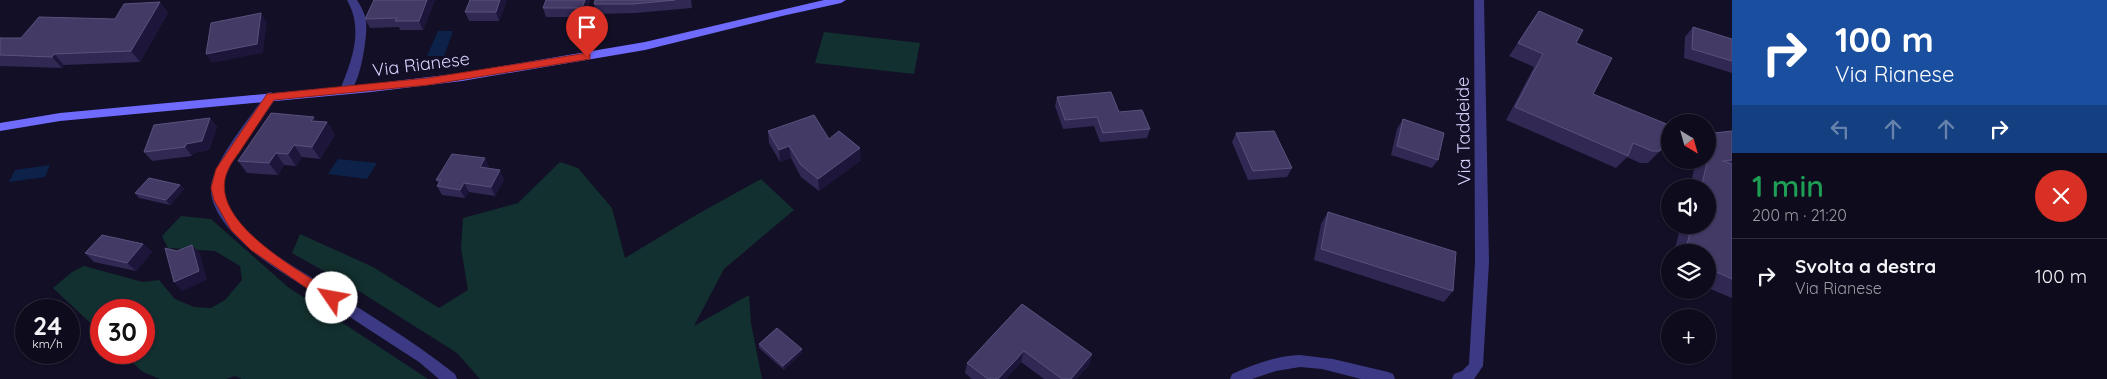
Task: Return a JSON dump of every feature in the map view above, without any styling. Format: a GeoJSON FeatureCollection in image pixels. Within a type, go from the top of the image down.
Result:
{"type":"FeatureCollection","features":[{"type":"Feature","properties":{"kind":"main road","name":"Via Rianese"},"geometry":{"type":"LineString","coordinates":[[0,127],[53,117],[428,82],[568,60],[681,38],[782,12],[841,0]]}},
{"type":"Feature","properties":{"kind":"street","name":"Via Taddeide"},"geometry":{"type":"LineString","coordinates":[[1459,379],[1467,376],[1476,366],[1482,262],[1478,0]]}},
{"type":"Feature","properties":{"kind":"street"},"geometry":{"type":"LineString","coordinates":[[346,90],[356,64],[361,39],[361,19],[354,1]]}},
{"type":"Feature","properties":{"kind":"street"},"geometry":{"type":"LineString","coordinates":[[271,96],[222,169],[217,188],[219,200],[227,215],[245,237],[266,255],[424,358],[450,379]]}},
{"type":"Feature","properties":{"kind":"street"},"geometry":{"type":"LineString","coordinates":[[1237,379],[1268,367],[1301,361],[1388,379]]}},
{"type":"Feature","properties":{"kind":"green space"},"geometry":{"type":"Polygon","coordinates":[[[824,32],[920,43],[914,74],[815,63],[824,32]]]}},
{"type":"Feature","properties":{"kind":"green space"},"geometry":{"type":"Polygon","coordinates":[[[560,162],[578,168],[612,208],[625,258],[696,215],[761,179],[794,210],[724,269],[694,326],[749,295],[751,323],[762,379],[480,379],[457,353],[354,288],[292,253],[300,234],[373,267],[439,308],[468,290],[461,248],[463,218],[518,203],[560,162]]]}},
{"type":"Feature","properties":{"kind":"green space"},"geometry":{"type":"Polygon","coordinates":[[[181,216],[211,219],[288,287],[428,379],[242,379],[235,376],[226,379],[160,379],[143,372],[134,364],[155,364],[155,299],[90,299],[90,323],[80,313],[80,299],[65,299],[53,288],[72,272],[84,266],[143,282],[159,280],[175,299],[194,307],[211,308],[225,300],[242,280],[240,266],[215,251],[168,248],[162,236],[181,216]]]}},
{"type":"Feature","properties":{"kind":"water"},"geometry":{"type":"Polygon","coordinates":[[[438,31],[453,31],[444,56],[427,56],[438,31]]]}},
{"type":"Feature","properties":{"kind":"water"},"geometry":{"type":"Polygon","coordinates":[[[338,159],[377,163],[367,179],[328,174],[338,159]]]}},
{"type":"Feature","properties":{"kind":"water"},"geometry":{"type":"Polygon","coordinates":[[[50,165],[45,177],[9,182],[15,170],[50,165]]]}},
{"type":"Feature","properties":{"kind":"building"},"geometry":{"type":"Polygon","coordinates":[[[374,0],[427,0],[419,21],[395,21],[397,18],[365,19],[374,0]]]}},
{"type":"Feature","properties":{"kind":"building"},"geometry":{"type":"Polygon","coordinates":[[[470,0],[500,0],[496,12],[465,12],[470,0]]]}},
{"type":"Feature","properties":{"kind":"building"},"geometry":{"type":"Polygon","coordinates":[[[546,0],[585,0],[582,8],[543,8],[546,0]]]}},
{"type":"Feature","properties":{"kind":"building"},"geometry":{"type":"Polygon","coordinates":[[[595,0],[675,0],[633,4],[594,4],[595,0]]]}},
{"type":"Feature","properties":{"kind":"building"},"geometry":{"type":"Polygon","coordinates":[[[160,2],[131,51],[54,54],[52,57],[0,55],[0,38],[21,38],[39,17],[115,19],[124,4],[160,2]]]}},
{"type":"Feature","properties":{"kind":"building"},"geometry":{"type":"Polygon","coordinates":[[[1539,11],[1583,30],[1576,43],[1612,58],[1593,94],[1661,122],[1660,151],[1652,151],[1633,143],[1628,156],[1515,107],[1543,54],[1518,43],[1539,11]]]}},
{"type":"Feature","properties":{"kind":"building"},"geometry":{"type":"Polygon","coordinates":[[[261,13],[257,44],[206,54],[211,23],[261,13]]]}},
{"type":"Feature","properties":{"kind":"building"},"geometry":{"type":"Polygon","coordinates":[[[1693,27],[1732,39],[1732,61],[1692,49],[1693,27]]]}},
{"type":"Feature","properties":{"kind":"building"},"geometry":{"type":"Polygon","coordinates":[[[1111,92],[1119,112],[1142,110],[1150,129],[1103,133],[1097,117],[1065,120],[1057,97],[1111,92]]]}},
{"type":"Feature","properties":{"kind":"building"},"geometry":{"type":"Polygon","coordinates":[[[271,113],[314,117],[311,121],[327,122],[312,147],[294,145],[288,154],[276,153],[269,163],[238,161],[271,113]]]}},
{"type":"Feature","properties":{"kind":"building"},"geometry":{"type":"Polygon","coordinates":[[[814,115],[829,139],[839,131],[860,148],[818,179],[801,165],[789,146],[779,150],[768,131],[814,115]]]}},
{"type":"Feature","properties":{"kind":"building"},"geometry":{"type":"Polygon","coordinates":[[[210,118],[202,141],[186,144],[185,147],[144,152],[154,125],[210,118]]]}},
{"type":"Feature","properties":{"kind":"building"},"geometry":{"type":"Polygon","coordinates":[[[1403,119],[1444,133],[1438,160],[1397,146],[1403,119]]]}},
{"type":"Feature","properties":{"kind":"building"},"geometry":{"type":"Polygon","coordinates":[[[1274,131],[1292,168],[1253,171],[1236,133],[1274,131]]]}},
{"type":"Feature","properties":{"kind":"building"},"geometry":{"type":"Polygon","coordinates":[[[1732,131],[1732,160],[1723,161],[1732,164],[1732,279],[1716,272],[1716,244],[1687,244],[1690,234],[1716,234],[1716,179],[1703,179],[1705,169],[1716,169],[1716,133],[1732,131]]]}},
{"type":"Feature","properties":{"kind":"building"},"geometry":{"type":"Polygon","coordinates":[[[452,154],[485,158],[480,167],[500,170],[491,187],[464,183],[460,190],[437,186],[441,180],[436,180],[452,154]]]}},
{"type":"Feature","properties":{"kind":"building"},"geometry":{"type":"Polygon","coordinates":[[[149,178],[180,185],[166,200],[135,193],[149,178]]]}},
{"type":"Feature","properties":{"kind":"building"},"geometry":{"type":"Polygon","coordinates":[[[1328,212],[1456,252],[1453,291],[1321,249],[1328,212]]]}},
{"type":"Feature","properties":{"kind":"building"},"geometry":{"type":"Polygon","coordinates":[[[102,235],[143,244],[127,263],[85,253],[102,235]]]}},
{"type":"Feature","properties":{"kind":"building"},"geometry":{"type":"Polygon","coordinates":[[[192,245],[199,271],[174,282],[165,248],[177,251],[192,245]]]}},
{"type":"Feature","properties":{"kind":"building"},"geometry":{"type":"Polygon","coordinates":[[[1022,304],[1092,354],[1071,379],[1062,379],[1024,351],[998,379],[988,379],[967,363],[1022,304]]]}},
{"type":"Feature","properties":{"kind":"building"},"geometry":{"type":"Polygon","coordinates":[[[777,328],[802,349],[783,366],[759,344],[777,328]]]}},
{"type":"Feature","properties":{"kind":"route"},"geometry":{"type":"LineString","coordinates":[[332,298],[255,246],[227,215],[219,200],[217,188],[222,169],[271,96],[428,82],[587,57]]}}]}
